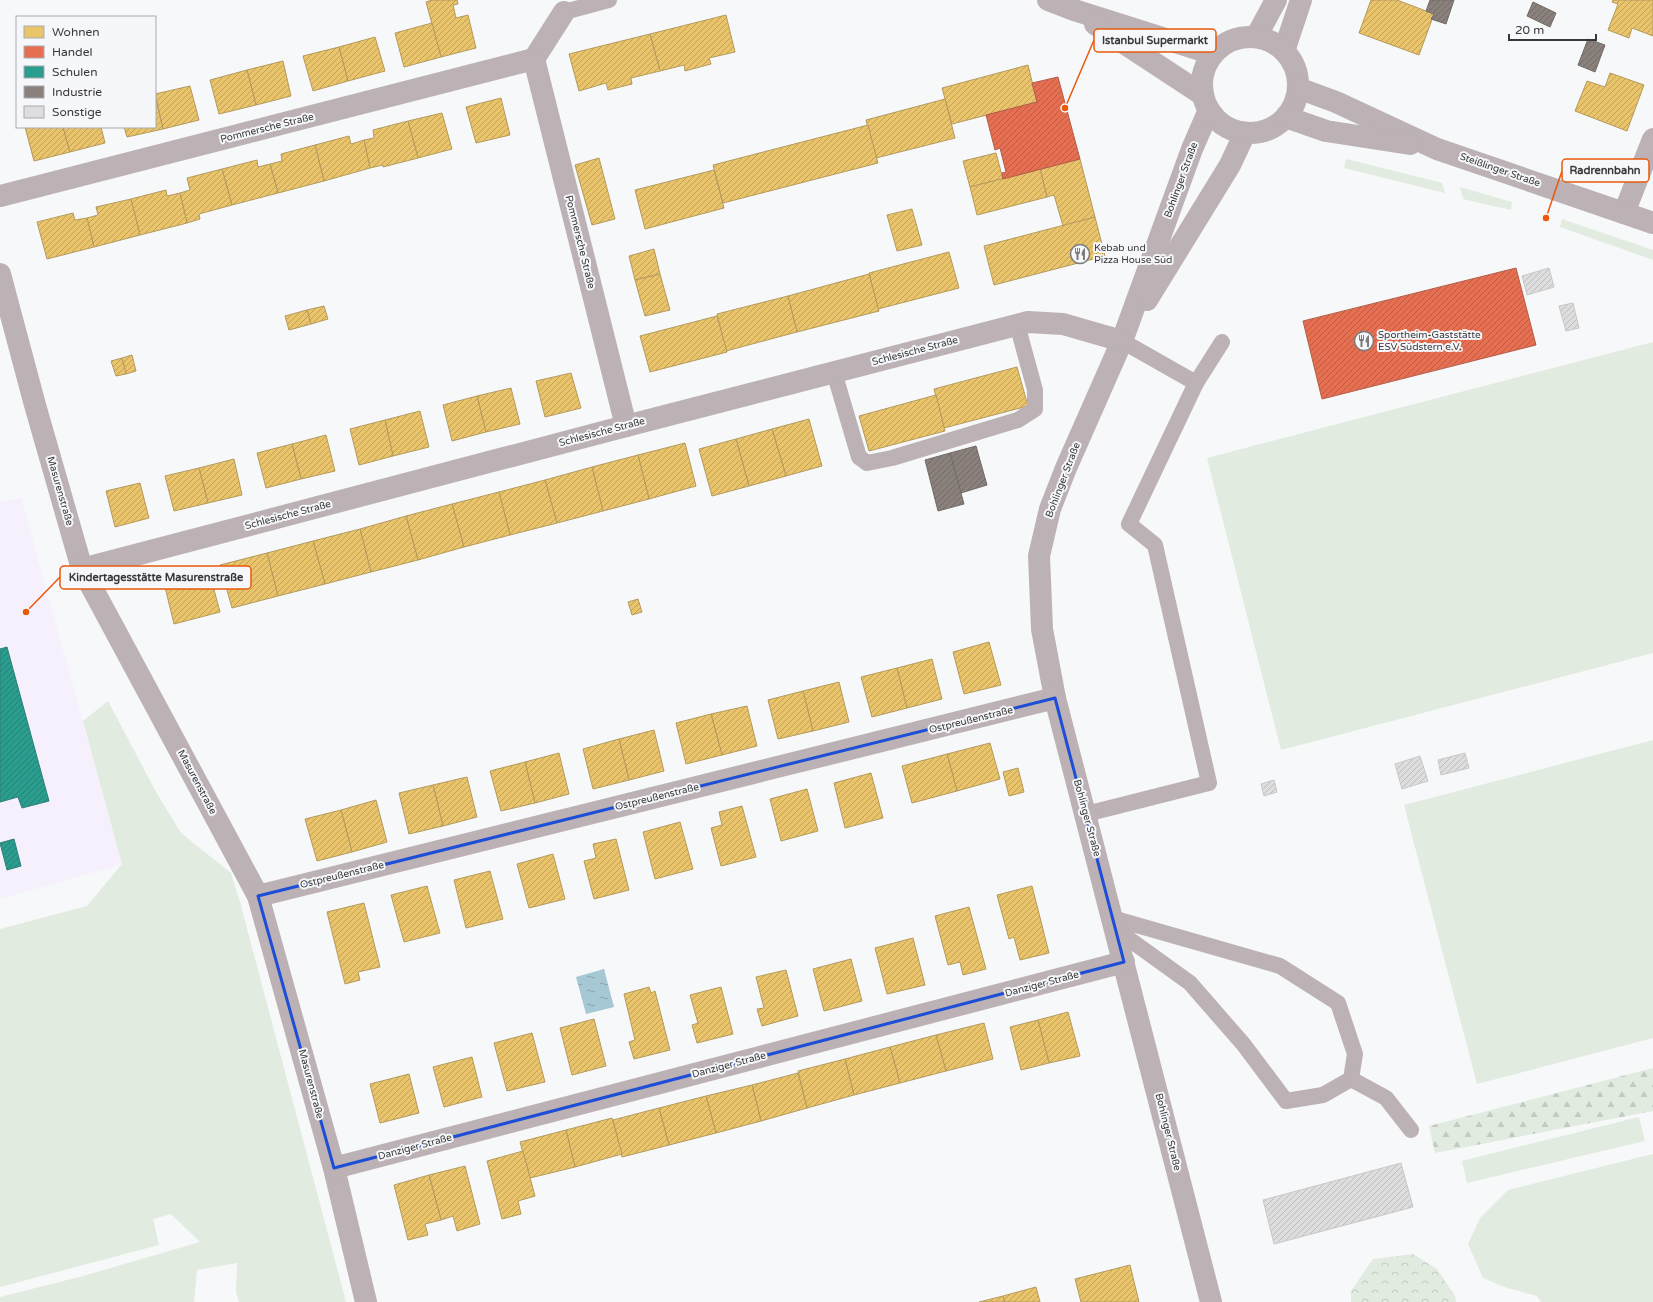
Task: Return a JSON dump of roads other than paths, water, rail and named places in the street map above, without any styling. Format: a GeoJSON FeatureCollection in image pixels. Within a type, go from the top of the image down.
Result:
{"type":"FeatureCollection","features":[{"type":"Feature","properties":{"kind":"street"},"geometry":{"type":"LineString","coordinates":[[1048,0],[1074,10],[1213,54]]}},
{"type":"Feature","properties":{"kind":"street"},"geometry":{"type":"LineString","coordinates":[[1256,37],[1276,0]]}},
{"type":"Feature","properties":{"kind":"street"},"geometry":{"type":"LineString","coordinates":[[1284,51],[1301,0]]}},
{"type":"Feature","properties":{"kind":"street"},"geometry":{"type":"LineString","coordinates":[[1074,10],[1206,102]]}},
{"type":"Feature","properties":{"kind":"street"},"geometry":{"type":"LineString","coordinates":[[534,59],[564,12]]}},
{"type":"Feature","properties":{"kind":"street"},"geometry":{"type":"LineString","coordinates":[[1244,37],[1256,37],[1271,42],[1284,51],[1295,68],[1298,78],[1298,88],[1294,104],[1286,117],[1268,130],[1257,133],[1234,131],[1216,119],[1206,102],[1202,81],[1206,67],[1213,54],[1232,40],[1244,37]]}},
{"type":"Feature","properties":{"kind":"street","name":"Pommersche Straße"},"geometry":{"type":"LineString","coordinates":[[0,196],[534,59],[626,426]]}},
{"type":"Feature","properties":{"kind":"street","name":"Steißlinger Straße"},"geometry":{"type":"LineString","coordinates":[[1298,88],[1336,102],[1437,149],[1653,223]]}},
{"type":"Feature","properties":{"kind":"street","name":"Bohlinger Straße"},"geometry":{"type":"LineString","coordinates":[[1206,102],[1192,150],[1122,341],[1066,468],[1050,509],[1039,556],[1042,629],[1055,698],[1212,1302]]}},
{"type":"Feature","properties":{"kind":"street","name":"Steißlinger Straße"},"geometry":{"type":"LineString","coordinates":[[1286,117],[1326,131],[1437,149]]}},
{"type":"Feature","properties":{"kind":"street","name":"Bohlinger Straße"},"geometry":{"type":"LineString","coordinates":[[1122,341],[1230,165],[1245,133]]}},
{"type":"Feature","properties":{"kind":"street"},"geometry":{"type":"LineString","coordinates":[[1624,213],[1653,139]]}},
{"type":"Feature","properties":{"kind":"street","name":"Masurenstraße"},"geometry":{"type":"LineString","coordinates":[[0,274],[35,405],[82,569],[258,896],[334,1168],[366,1302]]}},
{"type":"Feature","properties":{"kind":"street","name":"Schlesische Straße"},"geometry":{"type":"LineString","coordinates":[[82,569],[1017,324],[1028,322],[1063,324],[1122,341]]}},
{"type":"Feature","properties":{"kind":"street","name":"Ostpreußenstraße"},"geometry":{"type":"LineString","coordinates":[[258,896],[1055,698]]}},
{"type":"Feature","properties":{"kind":"street","name":"Danziger Straße"},"geometry":{"type":"LineString","coordinates":[[334,1168],[1124,962]]}},
{"type":"Feature","properties":{"kind":"lane"},"geometry":{"type":"LineString","coordinates":[[564,12],[609,0]]}},
{"type":"Feature","properties":{"kind":"lane"},"geometry":{"type":"LineString","coordinates":[[834,372],[859,457],[867,462],[892,458],[1018,420],[1034,409],[1035,390],[1017,324]]}},
{"type":"Feature","properties":{"kind":"lane"},"geometry":{"type":"LineString","coordinates":[[1122,341],[1196,383]]}},
{"type":"Feature","properties":{"kind":"lane"},"geometry":{"type":"LineString","coordinates":[[1086,814],[1209,783],[1155,545],[1129,524],[1196,383],[1222,342]]}},
{"type":"Feature","properties":{"kind":"lane"},"geometry":{"type":"LineString","coordinates":[[1114,924],[1280,966],[1338,1003],[1355,1054],[1351,1078],[1323,1095],[1286,1101],[1244,1045],[1190,983],[1114,924]]}},
{"type":"Feature","properties":{"kind":"lane"},"geometry":{"type":"LineString","coordinates":[[1351,1078],[1386,1098],[1411,1130]]}},
{"type":"Feature","properties":{"kind":"water"},"geometry":{"type":"Polygon","coordinates":[[[604,969],[614,1007],[586,1014],[576,977],[604,969]]]}},
{"type":"Feature","properties":{"kind":"place","name":"Istanbul Supermarkt"},"geometry":{"type":"Point","coordinates":[1065,108]}},
{"type":"Feature","properties":{"kind":"place","name":"Radrennbahn"},"geometry":{"type":"Point","coordinates":[1546,218]}},
{"type":"Feature","properties":{"kind":"place","name":"Kebab und Pizza House Süd"},"geometry":{"type":"Point","coordinates":[1080,254]}},
{"type":"Feature","properties":{"kind":"place","name":"Sportheim-Gaststätte ESV Südstern e.V."},"geometry":{"type":"Point","coordinates":[1364,341]}},
{"type":"Feature","properties":{"kind":"place","name":"Kindertagesstätte Masurenstraße"},"geometry":{"type":"Point","coordinates":[26,612]}}]}
